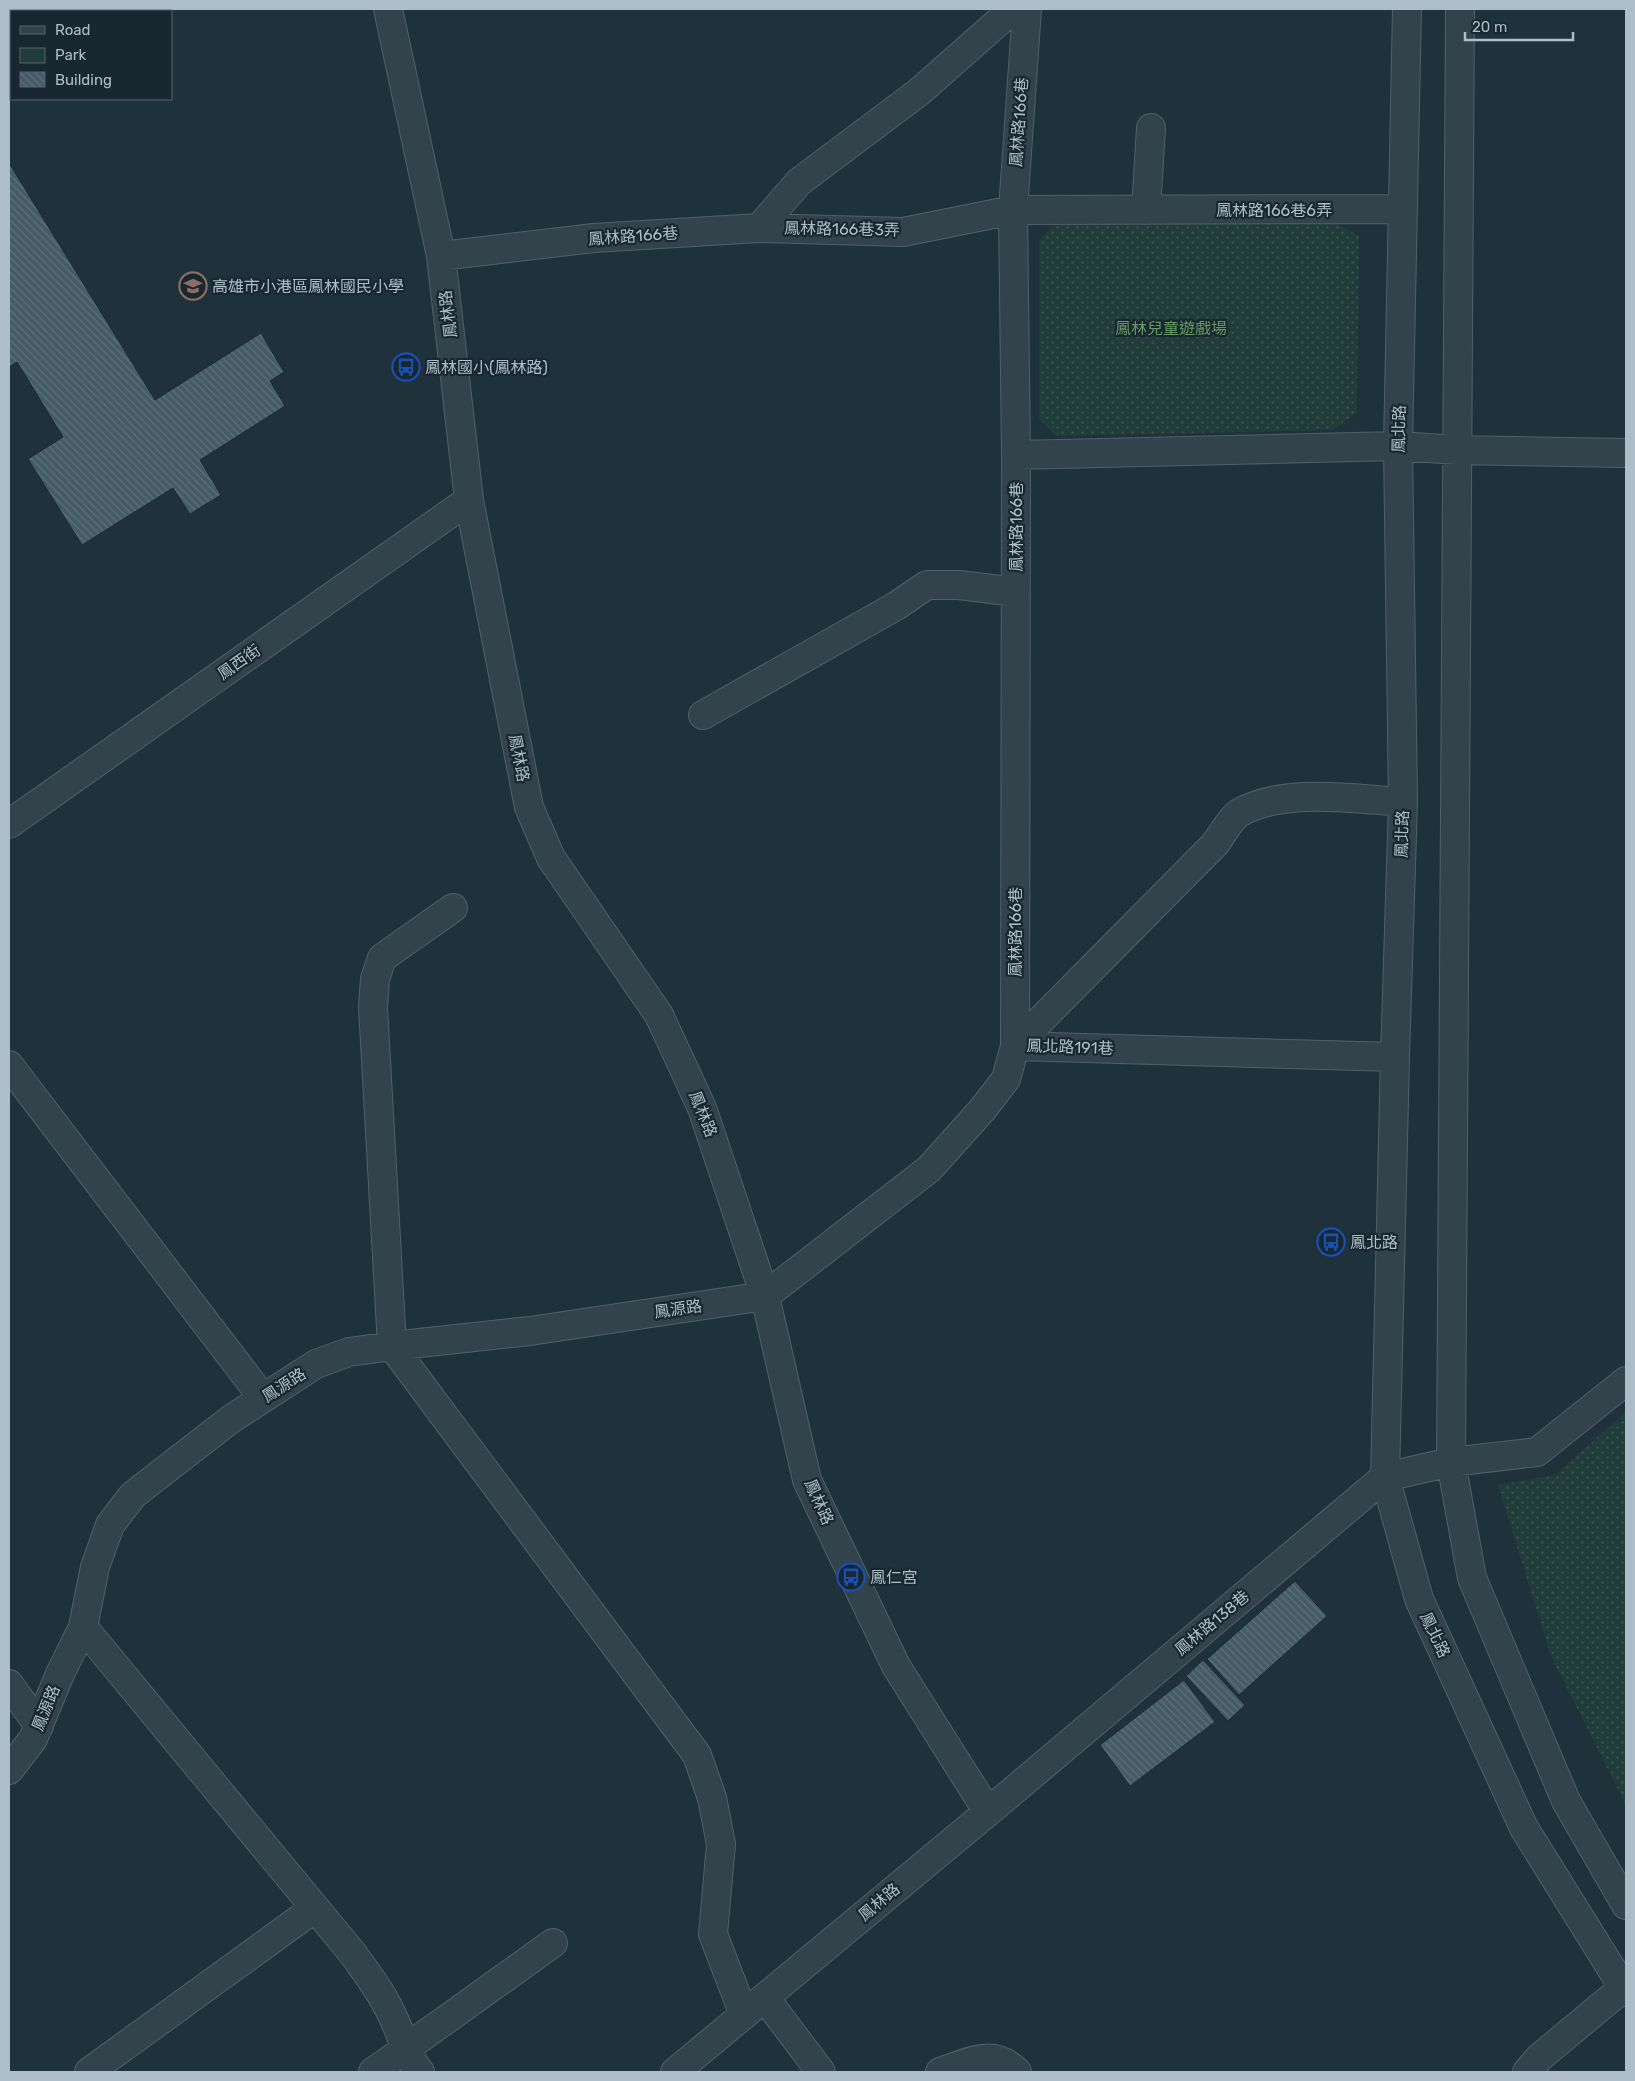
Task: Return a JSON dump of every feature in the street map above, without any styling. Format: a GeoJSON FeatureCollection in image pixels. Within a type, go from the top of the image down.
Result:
{"type":"FeatureCollection","features":[{"type":"Feature","properties":{"kind":"street","name":"鳳林路"},"geometry":{"type":"LineString","coordinates":[[388,9],[441,256],[469,500],[529,807],[551,858],[659,1015],[702,1108],[765,1296],[807,1480],[896,1666],[988,1812],[674,2072]]}},
{"type":"Feature","properties":{"kind":"street"},"geometry":{"type":"LineString","coordinates":[[759,228],[799,182],[919,92],[1013,9]]}},
{"type":"Feature","properties":{"kind":"street","name":"鳳林路166巷"},"geometry":{"type":"LineString","coordinates":[[1015,1046],[1016,455],[1013,210],[1027,9]]}},
{"type":"Feature","properties":{"kind":"street","name":"鳳北路"},"geometry":{"type":"LineString","coordinates":[[1407,9],[1398,446],[1404,802],[1395,1057],[1385,1477],[1419,1599],[1520,1820],[1624,1990]]}},
{"type":"Feature","properties":{"kind":"street"},"geometry":{"type":"LineString","coordinates":[[1460,9],[1457,249],[1458,450],[1452,1462],[1472,1578],[1566,1800],[1626,1905]]}},
{"type":"Feature","properties":{"kind":"street"},"geometry":{"type":"LineString","coordinates":[[1146,210],[1151,128]]}},
{"type":"Feature","properties":{"kind":"street","name":"鳳林路166巷6弄"},"geometry":{"type":"LineString","coordinates":[[1013,210],[1403,209]]}},
{"type":"Feature","properties":{"kind":"street","name":"鳳林路166巷3弄"},"geometry":{"type":"LineString","coordinates":[[759,228],[903,232],[1013,210]]}},
{"type":"Feature","properties":{"kind":"street","name":"鳳林路166巷"},"geometry":{"type":"LineString","coordinates":[[441,256],[594,238],[759,228]]}},
{"type":"Feature","properties":{"kind":"street"},"geometry":{"type":"LineString","coordinates":[[1016,455],[1398,446],[1458,450],[1626,453]]}},
{"type":"Feature","properties":{"kind":"street","name":"鳳西街"},"geometry":{"type":"LineString","coordinates":[[9,824],[469,500]]}},
{"type":"Feature","properties":{"kind":"street"},"geometry":{"type":"LineString","coordinates":[[703,715],[896,606],[927,585],[959,585],[1016,592]]}},
{"type":"Feature","properties":{"kind":"street"},"geometry":{"type":"LineString","coordinates":[[1015,1046],[1215,844],[1238,814],[1264,803],[1304,796],[1404,802]]}},
{"type":"Feature","properties":{"kind":"street"},"geometry":{"type":"LineString","coordinates":[[453,908],[382,958],[375,979],[373,1007],[392,1346],[696,1755],[712,1798],[721,1844],[713,1934],[754,2006],[821,2072]]}},
{"type":"Feature","properties":{"kind":"street","name":"鳳北路191巷"},"geometry":{"type":"LineString","coordinates":[[765,1296],[929,1168],[982,1110],[1006,1079],[1015,1046],[1395,1057]]}},
{"type":"Feature","properties":{"kind":"street"},"geometry":{"type":"LineString","coordinates":[[9,1065],[263,1398]]}},
{"type":"Feature","properties":{"kind":"street","name":"鳳源路"},"geometry":{"type":"LineString","coordinates":[[9,1770],[33,1739],[60,1674],[83,1627],[95,1567],[110,1525],[133,1495],[231,1419],[316,1364],[349,1352],[530,1331],[765,1296]]}},
{"type":"Feature","properties":{"kind":"street","name":"鳳林路138巷"},"geometry":{"type":"LineString","coordinates":[[988,1812],[1385,1477],[1452,1462],[1537,1452],[1626,1381]]}},
{"type":"Feature","properties":{"kind":"street"},"geometry":{"type":"LineString","coordinates":[[83,1627],[315,1908],[378,1989],[393,2016],[406,2048],[420,2072]]}},
{"type":"Feature","properties":{"kind":"street"},"geometry":{"type":"LineString","coordinates":[[9,1684],[39,1726]]}},
{"type":"Feature","properties":{"kind":"street"},"geometry":{"type":"LineString","coordinates":[[89,2072],[315,1908]]}},
{"type":"Feature","properties":{"kind":"street"},"geometry":{"type":"LineString","coordinates":[[372,2072],[552,1943]]}},
{"type":"Feature","properties":{"kind":"street"},"geometry":{"type":"LineString","coordinates":[[1528,2072],[1540,2058],[1624,1990]]}},
{"type":"Feature","properties":{"kind":"street"},"geometry":{"type":"LineString","coordinates":[[940,2072],[985,2058],[998,2058],[1017,2072]]}},
{"type":"Feature","properties":{"kind":"green space","name":"鳳林兒童遊戲場"},"geometry":{"type":"Polygon","coordinates":[[[1332,221],[1359,236],[1357,412],[1333,430],[1057,436],[1039,419],[1039,241],[1054,224],[1332,221]]]}},
{"type":"Feature","properties":{"kind":"green space"},"geometry":{"type":"Polygon","coordinates":[[[1626,1412],[1626,1805],[1551,1656],[1498,1485],[1555,1475],[1626,1412]]]}},
{"type":"Feature","properties":{"kind":"building"},"geometry":{"type":"Polygon","coordinates":[[[9,163],[155,400],[261,333],[284,372],[270,381],[285,406],[200,460],[221,495],[190,514],[173,488],[82,545],[28,459],[63,437],[17,362],[9,367],[9,163]]]}},
{"type":"Feature","properties":{"kind":"building"},"geometry":{"type":"Polygon","coordinates":[[[1295,1581],[1327,1616],[1239,1695],[1207,1659],[1295,1581]]]}},
{"type":"Feature","properties":{"kind":"building"},"geometry":{"type":"Polygon","coordinates":[[[1203,1660],[1245,1705],[1228,1721],[1186,1676],[1203,1660]]]}},
{"type":"Feature","properties":{"kind":"building"},"geometry":{"type":"Polygon","coordinates":[[[1184,1680],[1215,1722],[1130,1786],[1100,1745],[1184,1680]]]}},
{"type":"Feature","properties":{"kind":"place","name":"高雄市小港區鳳林國民小學"},"geometry":{"type":"Point","coordinates":[193,286]}},
{"type":"Feature","properties":{"kind":"place","name":"鳳林國小(鳳林路)"},"geometry":{"type":"Point","coordinates":[406,367]}},
{"type":"Feature","properties":{"kind":"place","name":"鳳北路"},"geometry":{"type":"Point","coordinates":[1331,1242]}},
{"type":"Feature","properties":{"kind":"place","name":"鳳仁宮"},"geometry":{"type":"Point","coordinates":[851,1577]}}]}
